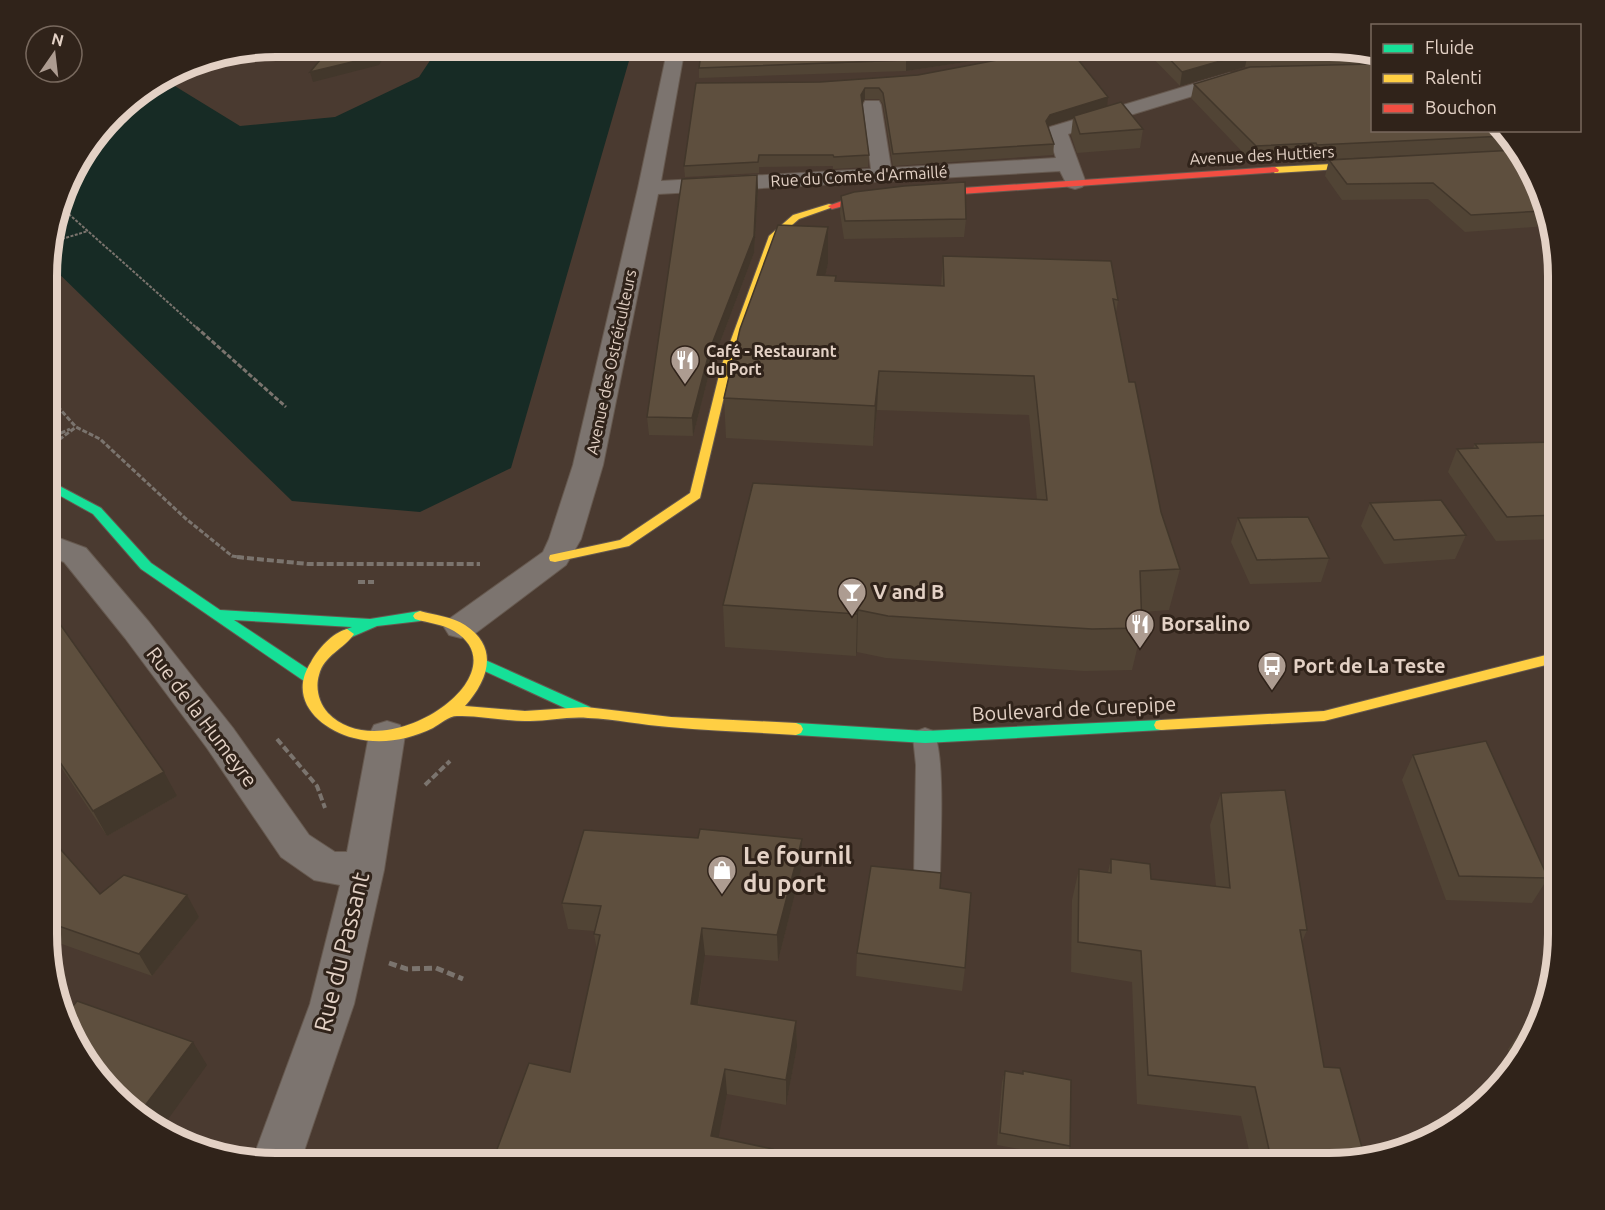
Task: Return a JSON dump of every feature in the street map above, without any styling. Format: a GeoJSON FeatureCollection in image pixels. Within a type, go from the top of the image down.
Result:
{"type":"FeatureCollection","features":[{"type":"Feature","properties":{"kind":"main road","name":"Avenue des Huttiers"},"geometry":{"type":"LineString","coordinates":[[555,558],[624,543],[696,495],[729,356],[774,236],[796,217],[851,201],[1072,174],[1390,165]]}},
{"type":"Feature","properties":{"kind":"main road"},"geometry":{"type":"LineString","coordinates":[[57,489],[97,511],[146,566],[309,677]]}},
{"type":"Feature","properties":{"kind":"main road"},"geometry":{"type":"LineString","coordinates":[[215,614],[371,623]]}},
{"type":"Feature","properties":{"kind":"main road"},"geometry":{"type":"LineString","coordinates":[[420,616],[443,619],[461,627],[473,637],[480,650],[483,664],[478,680],[469,695],[453,710],[434,722],[411,731],[387,735],[358,734],[334,727],[317,714],[309,696],[309,677],[331,645],[350,632],[371,623],[396,617],[420,616]]}},
{"type":"Feature","properties":{"kind":"main road","name":"Boulevard de Curepipe"},"geometry":{"type":"LineString","coordinates":[[453,710],[525,716],[586,712],[671,722],[926,737],[1324,716],[1548,660]]}},
{"type":"Feature","properties":{"kind":"main road","name":"Boulevard de Curepipe"},"geometry":{"type":"LineString","coordinates":[[483,664],[586,712]]}},
{"type":"Feature","properties":{"kind":"street","name":"Avenue des Ostréiculteurs"},"geometry":{"type":"LineString","coordinates":[[461,627],[555,558],[565,539],[588,465],[650,188],[677,87],[676,57]]}},
{"type":"Feature","properties":{"kind":"street"},"geometry":{"type":"LineString","coordinates":[[1072,174],[1057,131],[1245,74],[1256,74]]}},
{"type":"Feature","properties":{"kind":"street"},"geometry":{"type":"LineString","coordinates":[[872,105],[882,175]]}},
{"type":"Feature","properties":{"kind":"street","name":"Rue du Comte d'Armaillé"},"geometry":{"type":"LineString","coordinates":[[650,188],[882,175],[1072,174]]}},
{"type":"Feature","properties":{"kind":"street","name":"Rue de la Humeyre"},"geometry":{"type":"LineString","coordinates":[[57,548],[75,555],[137,630],[220,738],[295,846],[328,868],[364,870]]}},
{"type":"Feature","properties":{"kind":"street","name":"Rue du Passant"},"geometry":{"type":"LineString","coordinates":[[280,1153],[332,1004],[364,870],[387,735]]}},
{"type":"Feature","properties":{"kind":"lane"},"geometry":{"type":"LineString","coordinates":[[926,737],[928,765],[927,878]]}},
{"type":"Feature","properties":{"kind":"path"},"geometry":{"type":"LineString","coordinates":[[67,212],[286,407]]}},
{"type":"Feature","properties":{"kind":"path"},"geometry":{"type":"LineString","coordinates":[[60,240],[88,231]]}},
{"type":"Feature","properties":{"kind":"path"},"geometry":{"type":"LineString","coordinates":[[57,406],[76,427],[100,439],[185,518],[232,556],[260,561],[308,564],[427,566],[478,562],[484,566]]}},
{"type":"Feature","properties":{"kind":"path"},"geometry":{"type":"LineString","coordinates":[[57,435],[76,427]]}},
{"type":"Feature","properties":{"kind":"path"},"geometry":{"type":"LineString","coordinates":[[57,441],[76,427]]}},
{"type":"Feature","properties":{"kind":"path"},"geometry":{"type":"LineString","coordinates":[[423,787],[454,756]]}},
{"type":"Feature","properties":{"kind":"path"},"geometry":{"type":"LineString","coordinates":[[388,952],[385,962],[407,969],[436,968],[464,979]]}},
{"type":"Feature","properties":{"kind":"water"},"geometry":{"type":"Polygon","coordinates":[[[432,57],[630,57],[511,468],[420,512],[292,501],[57,272],[64,219],[86,167],[102,143],[132,111],[171,84],[240,126],[335,117],[419,77],[432,57]]]}},
{"type":"Feature","properties":{"kind":"building"},"geometry":{"type":"Polygon","coordinates":[[[323,57],[373,57],[310,72],[323,57]]]}},
{"type":"Feature","properties":{"kind":"building"},"geometry":{"type":"Polygon","coordinates":[[[701,57],[927,57],[906,60],[699,68],[701,57]]]}},
{"type":"Feature","properties":{"kind":"building"},"geometry":{"type":"Polygon","coordinates":[[[1013,57],[1069,57],[1070,59],[1076,57],[1108,97],[1050,115],[1046,121],[1054,144],[893,154],[883,93],[879,88],[865,88],[861,95],[869,155],[834,157],[833,155],[759,155],[758,162],[684,166],[696,83],[820,82],[918,75],[1013,57]]]}},
{"type":"Feature","properties":{"kind":"building"},"geometry":{"type":"Polygon","coordinates":[[[1168,57],[1234,57],[1182,72],[1168,57]]]}},
{"type":"Feature","properties":{"kind":"building"},"geometry":{"type":"Polygon","coordinates":[[[1371,64],[1371,132],[1494,132],[1498,136],[1256,146],[1194,84],[1250,67],[1371,64]]]}},
{"type":"Feature","properties":{"kind":"building"},"geometry":{"type":"Polygon","coordinates":[[[1121,102],[1143,129],[1080,134],[1074,116],[1121,102]]]}},
{"type":"Feature","properties":{"kind":"building"},"geometry":{"type":"Polygon","coordinates":[[[1508,150],[1525,179],[1538,211],[1471,215],[1433,183],[1347,184],[1329,160],[1508,150]]]}},
{"type":"Feature","properties":{"kind":"building"},"geometry":{"type":"Polygon","coordinates":[[[757,175],[754,236],[710,349],[692,418],[647,417],[682,179],[757,175]]]}},
{"type":"Feature","properties":{"kind":"building"},"geometry":{"type":"Polygon","coordinates":[[[965,182],[966,219],[845,221],[841,196],[854,192],[904,186],[965,182]]]}},
{"type":"Feature","properties":{"kind":"building"},"geometry":{"type":"Polygon","coordinates":[[[778,225],[828,227],[817,275],[836,276],[835,281],[944,286],[943,256],[1111,261],[1118,300],[1113,299],[1129,382],[1135,382],[1161,512],[1180,569],[1140,571],[1142,628],[1092,629],[888,616],[858,610],[857,614],[723,605],[753,483],[1047,500],[1034,376],[879,371],[875,406],[724,398],[740,329],[778,225]]]}},
{"type":"Feature","properties":{"kind":"building"},"geometry":{"type":"Polygon","coordinates":[[[1548,442],[1548,515],[1507,517],[1457,449],[1478,448],[1475,444],[1548,442]]]}},
{"type":"Feature","properties":{"kind":"building"},"geometry":{"type":"Polygon","coordinates":[[[1441,500],[1466,535],[1394,540],[1370,503],[1441,500]]]}},
{"type":"Feature","properties":{"kind":"building"},"geometry":{"type":"Polygon","coordinates":[[[1308,517],[1329,558],[1257,560],[1238,518],[1308,517]]]}},
{"type":"Feature","properties":{"kind":"building"},"geometry":{"type":"Polygon","coordinates":[[[57,620],[164,772],[93,811],[57,758],[57,620]]]}},
{"type":"Feature","properties":{"kind":"building"},"geometry":{"type":"Polygon","coordinates":[[[1486,741],[1548,878],[1459,876],[1413,755],[1486,741]]]}},
{"type":"Feature","properties":{"kind":"building"},"geometry":{"type":"Polygon","coordinates":[[[1285,790],[1307,930],[1300,930],[1324,1067],[1340,1068],[1363,1150],[1343,1153],[1270,1153],[1255,1087],[1148,1075],[1141,951],[1078,942],[1079,869],[1111,873],[1111,859],[1150,864],[1151,879],[1230,888],[1221,793],[1285,790]]]}},
{"type":"Feature","properties":{"kind":"building"},"geometry":{"type":"Polygon","coordinates":[[[700,829],[802,839],[777,935],[702,928],[691,1004],[796,1021],[786,1080],[725,1069],[711,1136],[773,1149],[772,1153],[496,1153],[529,1063],[570,1072],[600,935],[594,934],[601,906],[562,903],[584,830],[698,838],[700,829]]]}},
{"type":"Feature","properties":{"kind":"building"},"geometry":{"type":"Polygon","coordinates":[[[57,845],[100,894],[124,875],[187,895],[139,954],[57,925],[57,845]]]}},
{"type":"Feature","properties":{"kind":"building"},"geometry":{"type":"Polygon","coordinates":[[[871,866],[941,873],[940,888],[971,893],[965,968],[857,953],[871,866]]]}},
{"type":"Feature","properties":{"kind":"building"},"geometry":{"type":"Polygon","coordinates":[[[77,1001],[193,1042],[143,1108],[121,1089],[102,1067],[86,1043],[71,1009],[77,1001]]]}},
{"type":"Feature","properties":{"kind":"building"},"geometry":{"type":"Polygon","coordinates":[[[1005,1071],[1023,1074],[1023,1071],[1071,1080],[1070,1146],[1000,1133],[1005,1071]]]}},
{"type":"Feature","properties":{"kind":"traffic: fast"},"geometry":{"type":"LineString","coordinates":[[57,489],[97,511],[146,566],[309,677]]}},
{"type":"Feature","properties":{"kind":"traffic: fast"},"geometry":{"type":"LineString","coordinates":[[217,614],[369,623]]}},
{"type":"Feature","properties":{"kind":"traffic: fast"},"geometry":{"type":"LineString","coordinates":[[347,634],[375,622],[420,616]]}},
{"type":"Feature","properties":{"kind":"traffic: fast"},"geometry":{"type":"LineString","coordinates":[[483,664],[585,711]]}},
{"type":"Feature","properties":{"kind":"traffic: fast"},"geometry":{"type":"LineString","coordinates":[[796,729],[925,737],[1161,725]]}},
{"type":"Feature","properties":{"kind":"traffic: slow"},"geometry":{"type":"LineString","coordinates":[[1275,170],[1370,165]]}},
{"type":"Feature","properties":{"kind":"traffic: slow"},"geometry":{"type":"LineString","coordinates":[[555,558],[624,543],[696,495],[726,367],[774,236],[796,217],[832,206]]}},
{"type":"Feature","properties":{"kind":"traffic: slow"},"geometry":{"type":"LineString","coordinates":[[347,634],[333,645],[315,666],[310,684],[315,705],[321,715],[342,729],[373,736],[400,734],[430,723],[451,710],[469,691],[480,669],[481,658],[478,647],[471,637],[456,626],[420,616]]}},
{"type":"Feature","properties":{"kind":"traffic: slow"},"geometry":{"type":"LineString","coordinates":[[1161,725],[1324,716],[1548,660]]}},
{"type":"Feature","properties":{"kind":"traffic: slow"},"geometry":{"type":"LineString","coordinates":[[453,710],[525,716],[586,712],[671,722],[796,729]]}},
{"type":"Feature","properties":{"kind":"traffic: jam"},"geometry":{"type":"LineString","coordinates":[[832,206],[851,201],[903,195],[1275,170]]}},
{"type":"Feature","properties":{"kind":"place","name":"Café - Restaurant du Port"},"geometry":{"type":"Point","coordinates":[685,386]}},
{"type":"Feature","properties":{"kind":"place","name":"V and B"},"geometry":{"type":"Point","coordinates":[852,618]}},
{"type":"Feature","properties":{"kind":"place","name":"Borsalino"},"geometry":{"type":"Point","coordinates":[1140,650]}},
{"type":"Feature","properties":{"kind":"place","name":"Port de La Teste"},"geometry":{"type":"Point","coordinates":[1272,692]}},
{"type":"Feature","properties":{"kind":"place","name":"Le fournil du port"},"geometry":{"type":"Point","coordinates":[722,896]}}]}
